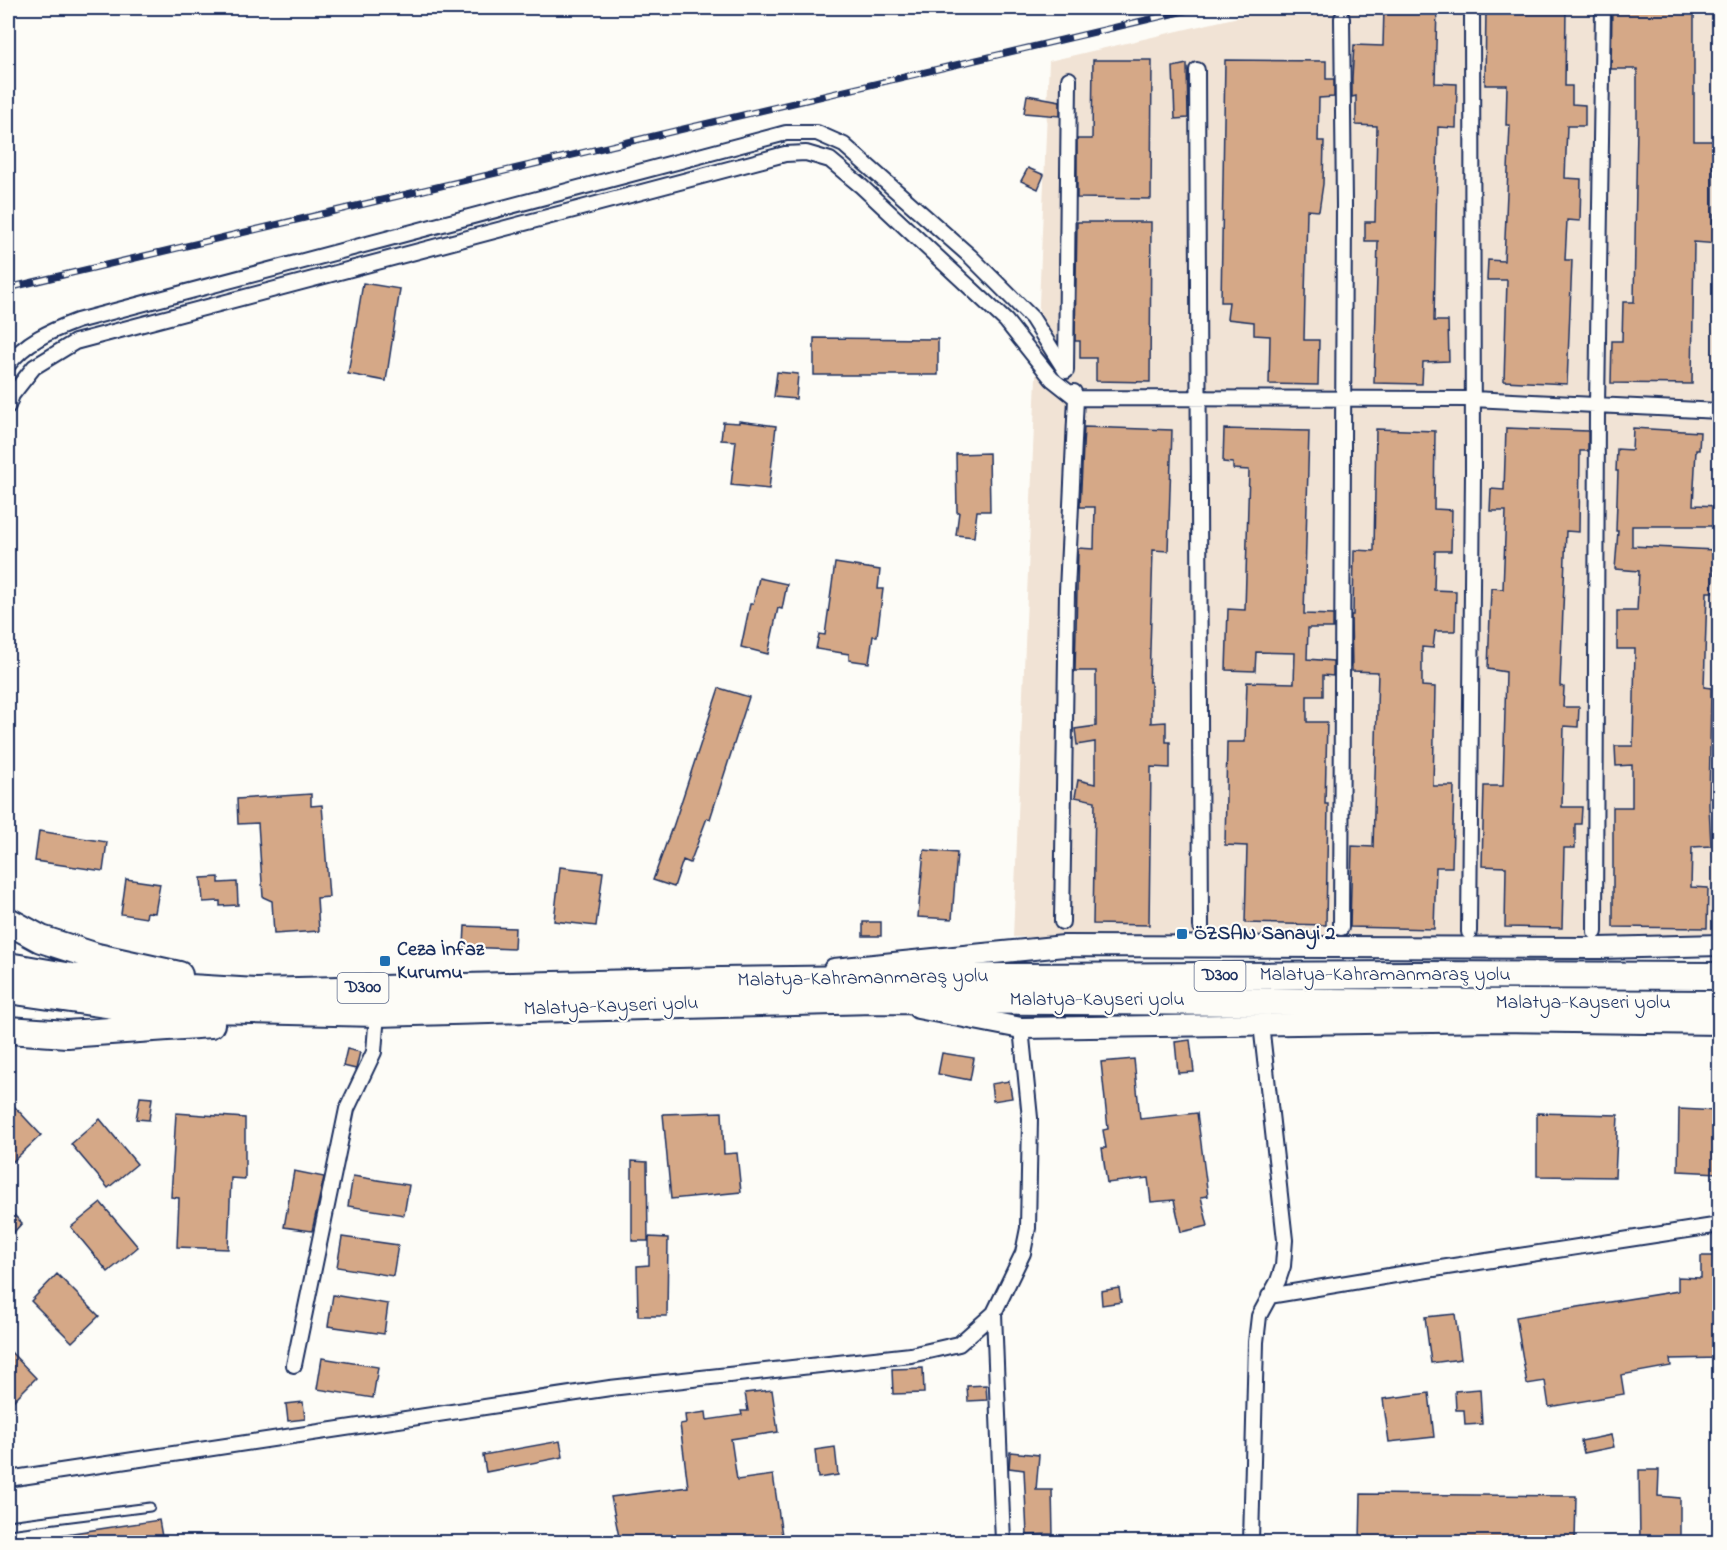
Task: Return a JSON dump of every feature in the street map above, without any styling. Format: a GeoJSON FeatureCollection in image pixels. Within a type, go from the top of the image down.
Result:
{"type":"FeatureCollection","features":[{"type":"Feature","properties":{"kind":"highway"},"geometry":{"type":"LineString","coordinates":[[8,921],[41,939],[97,957],[256,992]]}},
{"type":"Feature","properties":{"kind":"highway","name":"Malatya-Kahramanmaraş yolu"},"geometry":{"type":"LineString","coordinates":[[8,966],[107,983],[256,992],[721,981],[1414,975],[1719,976]]}},
{"type":"Feature","properties":{"kind":"highway","name":"Malatya-Kayseri yolu"},"geometry":{"type":"LineString","coordinates":[[8,990],[126,1007],[377,1013],[874,1000],[1719,1004]]}},
{"type":"Feature","properties":{"kind":"highway"},"geometry":{"type":"LineString","coordinates":[[8,1030],[67,1034],[377,1013]]}},
{"type":"Feature","properties":{"kind":"street"},"geometry":{"type":"LineString","coordinates":[[1469,932],[1473,399],[1472,8]]}},
{"type":"Feature","properties":{"kind":"street"},"geometry":{"type":"LineString","coordinates":[[1595,932],[1597,405],[1603,8]]}},
{"type":"Feature","properties":{"kind":"street"},"geometry":{"type":"LineString","coordinates":[[1341,928],[1344,399],[1342,18]]}},
{"type":"Feature","properties":{"kind":"street"},"geometry":{"type":"LineString","coordinates":[[1197,70],[1201,927]]}},
{"type":"Feature","properties":{"kind":"street"},"geometry":{"type":"LineString","coordinates":[[1065,370],[1069,79]]}},
{"type":"Feature","properties":{"kind":"street"},"geometry":{"type":"LineString","coordinates":[[8,365],[17,352],[48,332],[77,321],[786,133],[817,133],[844,145],[971,257],[1032,318],[1065,370],[1076,398],[1067,591],[1062,922]]}},
{"type":"Feature","properties":{"kind":"street"},"geometry":{"type":"LineString","coordinates":[[8,406],[12,395],[34,367],[75,342],[785,154],[806,153],[830,160],[860,185],[1006,321],[1052,379],[1076,398],[1473,399],[1719,411]]}},
{"type":"Feature","properties":{"kind":"street"},"geometry":{"type":"LineString","coordinates":[[721,981],[1065,946],[1600,948],[1719,945]]}},
{"type":"Feature","properties":{"kind":"street"},"geometry":{"type":"LineString","coordinates":[[874,1000],[1021,1028],[1499,1021],[1719,1024]]}},
{"type":"Feature","properties":{"kind":"street"},"geometry":{"type":"LineString","coordinates":[[294,1365],[347,1109],[374,1052],[377,1013]]}},
{"type":"Feature","properties":{"kind":"street"},"geometry":{"type":"LineString","coordinates":[[1251,1542],[1256,1342],[1259,1316],[1278,1281],[1283,1266],[1285,1240],[1261,1024]]}},
{"type":"Feature","properties":{"kind":"street"},"geometry":{"type":"LineString","coordinates":[[8,1479],[610,1388],[911,1355],[959,1344],[994,1313],[1023,1253],[1028,1228],[1030,1118],[1021,1028]]}},
{"type":"Feature","properties":{"kind":"street"},"geometry":{"type":"LineString","coordinates":[[1269,1296],[1719,1225]]}},
{"type":"Feature","properties":{"kind":"street"},"geometry":{"type":"LineString","coordinates":[[994,1313],[1003,1542]]}},
{"type":"Feature","properties":{"kind":"lane"},"geometry":{"type":"LineString","coordinates":[[8,1524],[150,1507]]}},
{"type":"Feature","properties":{"kind":"shaded area"},"geometry":{"type":"Polygon","coordinates":[[[1277,8],[1719,8],[1719,940],[1013,937],[1049,61],[1277,8]]]}},
{"type":"Feature","properties":{"kind":"building"},"geometry":{"type":"Polygon","coordinates":[[[1384,8],[1437,8],[1435,83],[1457,84],[1456,128],[1438,127],[1434,321],[1448,321],[1449,361],[1423,362],[1422,384],[1374,383],[1378,241],[1365,241],[1365,222],[1375,222],[1377,126],[1356,125],[1356,96],[1352,97],[1352,78],[1354,45],[1383,46],[1384,8]]]}},
{"type":"Feature","properties":{"kind":"building"},"geometry":{"type":"Polygon","coordinates":[[[1486,8],[1566,8],[1565,86],[1572,86],[1572,104],[1585,105],[1585,126],[1567,126],[1565,178],[1581,179],[1580,221],[1567,220],[1565,260],[1572,260],[1567,384],[1504,381],[1507,280],[1487,280],[1488,260],[1504,261],[1510,125],[1506,125],[1507,85],[1485,85],[1486,8]]]}},
{"type":"Feature","properties":{"kind":"building"},"geometry":{"type":"Polygon","coordinates":[[[1612,8],[1694,8],[1694,141],[1713,141],[1713,223],[1719,224],[1719,244],[1694,242],[1692,384],[1611,383],[1612,341],[1622,341],[1623,302],[1634,302],[1637,126],[1637,69],[1611,69],[1612,8]]]}},
{"type":"Feature","properties":{"kind":"building"},"geometry":{"type":"Polygon","coordinates":[[[1093,60],[1152,60],[1151,199],[1077,198],[1077,139],[1092,139],[1093,60]]]}},
{"type":"Feature","properties":{"kind":"building"},"geometry":{"type":"Polygon","coordinates":[[[1225,60],[1326,61],[1326,79],[1334,79],[1334,97],[1319,98],[1318,141],[1324,141],[1323,184],[1319,211],[1307,210],[1304,340],[1319,340],[1318,385],[1269,384],[1270,336],[1254,335],[1254,322],[1227,319],[1229,302],[1221,302],[1225,60]]]}},
{"type":"Feature","properties":{"kind":"building"},"geometry":{"type":"Polygon","coordinates":[[[1187,64],[1188,118],[1175,119],[1173,67],[1187,64]]]}},
{"type":"Feature","properties":{"kind":"building"},"geometry":{"type":"Polygon","coordinates":[[[1027,95],[1060,101],[1060,116],[1024,113],[1027,95]]]}},
{"type":"Feature","properties":{"kind":"building"},"geometry":{"type":"Polygon","coordinates":[[[1028,168],[1044,175],[1038,189],[1021,181],[1028,168]]]}},
{"type":"Feature","properties":{"kind":"building"},"geometry":{"type":"Polygon","coordinates":[[[1077,222],[1151,222],[1150,382],[1096,381],[1096,358],[1080,358],[1080,341],[1075,341],[1077,222]]]}},
{"type":"Feature","properties":{"kind":"building"},"geometry":{"type":"Polygon","coordinates":[[[363,283],[400,289],[386,381],[348,374],[363,283]]]}},
{"type":"Feature","properties":{"kind":"building"},"geometry":{"type":"Polygon","coordinates":[[[814,338],[938,339],[938,375],[814,375],[814,338]]]}},
{"type":"Feature","properties":{"kind":"building"},"geometry":{"type":"Polygon","coordinates":[[[777,372],[798,374],[796,399],[774,397],[777,372]]]}},
{"type":"Feature","properties":{"kind":"building"},"geometry":{"type":"Polygon","coordinates":[[[739,421],[776,426],[769,489],[731,485],[736,441],[721,440],[723,422],[739,423],[739,421]]]}},
{"type":"Feature","properties":{"kind":"building"},"geometry":{"type":"Polygon","coordinates":[[[1084,427],[1172,430],[1168,551],[1153,550],[1149,682],[1151,682],[1151,723],[1166,722],[1166,742],[1170,742],[1170,768],[1151,767],[1149,925],[1093,924],[1095,801],[1075,797],[1078,780],[1095,784],[1095,742],[1077,745],[1075,729],[1096,726],[1096,671],[1075,671],[1078,548],[1094,549],[1095,507],[1080,507],[1084,427]]]}},
{"type":"Feature","properties":{"kind":"building"},"geometry":{"type":"Polygon","coordinates":[[[1506,428],[1588,431],[1588,451],[1580,451],[1579,532],[1566,531],[1560,686],[1564,687],[1563,707],[1579,707],[1578,727],[1564,726],[1562,807],[1582,807],[1581,824],[1575,824],[1575,848],[1564,848],[1562,928],[1505,927],[1506,867],[1482,866],[1484,786],[1503,786],[1506,672],[1488,669],[1491,588],[1503,589],[1506,511],[1490,511],[1491,489],[1504,490],[1506,428]]]}},
{"type":"Feature","properties":{"kind":"building"},"geometry":{"type":"Polygon","coordinates":[[[1633,428],[1700,432],[1699,450],[1696,450],[1693,505],[1719,506],[1719,526],[1632,526],[1632,546],[1715,550],[1712,592],[1707,592],[1704,687],[1711,688],[1709,805],[1711,846],[1692,847],[1691,887],[1708,888],[1707,928],[1613,927],[1613,807],[1632,807],[1632,765],[1616,766],[1615,746],[1633,746],[1635,649],[1617,649],[1617,611],[1637,611],[1639,571],[1615,569],[1618,531],[1616,531],[1618,471],[1616,471],[1617,449],[1632,450],[1633,428]]]}},
{"type":"Feature","properties":{"kind":"building"},"geometry":{"type":"Polygon","coordinates":[[[1224,429],[1309,431],[1304,614],[1333,615],[1333,628],[1308,628],[1307,659],[1333,661],[1333,676],[1323,675],[1323,696],[1307,696],[1307,722],[1327,722],[1326,925],[1245,923],[1247,846],[1225,845],[1227,742],[1245,742],[1247,682],[1294,683],[1295,653],[1256,652],[1255,671],[1226,670],[1228,609],[1245,610],[1249,470],[1233,469],[1233,463],[1223,462],[1224,429]]]}},
{"type":"Feature","properties":{"kind":"building"},"geometry":{"type":"Polygon","coordinates":[[[1376,429],[1435,431],[1434,509],[1452,510],[1451,551],[1435,551],[1434,590],[1456,591],[1455,631],[1435,631],[1433,648],[1422,647],[1422,686],[1435,687],[1433,786],[1454,786],[1452,867],[1436,867],[1434,929],[1350,927],[1352,846],[1373,847],[1378,672],[1352,671],[1351,615],[1353,615],[1354,550],[1374,551],[1376,429]]]}},
{"type":"Feature","properties":{"kind":"building"},"geometry":{"type":"Polygon","coordinates":[[[989,453],[990,511],[977,511],[974,537],[956,535],[959,512],[957,512],[956,454],[989,453]]]}},
{"type":"Feature","properties":{"kind":"building"},"geometry":{"type":"Polygon","coordinates":[[[835,563],[880,570],[878,589],[883,589],[877,636],[873,636],[869,663],[849,660],[849,654],[816,649],[819,634],[825,635],[835,563]]]}},
{"type":"Feature","properties":{"kind":"building"},"geometry":{"type":"Polygon","coordinates":[[[759,578],[787,584],[782,609],[778,608],[768,654],[741,647],[750,604],[753,604],[759,578]]]}},
{"type":"Feature","properties":{"kind":"building"},"geometry":{"type":"Polygon","coordinates":[[[719,688],[749,697],[710,819],[707,818],[690,863],[683,860],[674,887],[653,880],[719,688]]]}},
{"type":"Feature","properties":{"kind":"building"},"geometry":{"type":"Polygon","coordinates":[[[311,794],[311,806],[322,805],[329,897],[317,898],[319,931],[274,934],[272,901],[263,897],[258,823],[238,824],[237,799],[311,794]]]}},
{"type":"Feature","properties":{"kind":"building"},"geometry":{"type":"Polygon","coordinates":[[[39,831],[107,842],[103,871],[35,861],[39,831]]]}},
{"type":"Feature","properties":{"kind":"building"},"geometry":{"type":"Polygon","coordinates":[[[924,850],[957,853],[952,919],[918,917],[924,850]]]}},
{"type":"Feature","properties":{"kind":"building"},"geometry":{"type":"Polygon","coordinates":[[[560,867],[603,872],[596,926],[554,921],[560,867]]]}},
{"type":"Feature","properties":{"kind":"building"},"geometry":{"type":"Polygon","coordinates":[[[219,877],[219,883],[237,882],[238,905],[220,906],[220,901],[203,902],[201,878],[219,877]]]}},
{"type":"Feature","properties":{"kind":"building"},"geometry":{"type":"Polygon","coordinates":[[[126,879],[160,884],[155,913],[147,912],[146,918],[121,914],[126,879]]]}},
{"type":"Feature","properties":{"kind":"building"},"geometry":{"type":"Polygon","coordinates":[[[863,922],[881,922],[881,936],[863,936],[863,922]]]}},
{"type":"Feature","properties":{"kind":"building"},"geometry":{"type":"Polygon","coordinates":[[[465,926],[515,928],[514,949],[464,947],[465,926]]]}},
{"type":"Feature","properties":{"kind":"building"},"geometry":{"type":"Polygon","coordinates":[[[1190,1040],[1194,1072],[1178,1073],[1175,1042],[1190,1040]]]}},
{"type":"Feature","properties":{"kind":"building"},"geometry":{"type":"Polygon","coordinates":[[[347,1049],[360,1052],[356,1069],[343,1066],[347,1049]]]}},
{"type":"Feature","properties":{"kind":"building"},"geometry":{"type":"Polygon","coordinates":[[[942,1053],[974,1058],[970,1080],[938,1074],[942,1053]]]}},
{"type":"Feature","properties":{"kind":"building"},"geometry":{"type":"Polygon","coordinates":[[[1134,1059],[1140,1119],[1197,1113],[1208,1196],[1201,1197],[1208,1226],[1181,1232],[1174,1200],[1151,1202],[1148,1178],[1107,1183],[1102,1148],[1106,1148],[1103,1130],[1108,1129],[1101,1062],[1134,1059]]]}},
{"type":"Feature","properties":{"kind":"building"},"geometry":{"type":"Polygon","coordinates":[[[1009,1081],[1012,1098],[993,1101],[991,1084],[1009,1081]]]}},
{"type":"Feature","properties":{"kind":"building"},"geometry":{"type":"Polygon","coordinates":[[[140,1097],[152,1098],[149,1120],[136,1119],[140,1097]]]}},
{"type":"Feature","properties":{"kind":"building"},"geometry":{"type":"Polygon","coordinates":[[[14,1106],[41,1135],[8,1166],[8,1112],[14,1106]]]}},
{"type":"Feature","properties":{"kind":"building"},"geometry":{"type":"Polygon","coordinates":[[[1679,1109],[1719,1111],[1719,1173],[1678,1171],[1679,1109]]]}},
{"type":"Feature","properties":{"kind":"building"},"geometry":{"type":"Polygon","coordinates":[[[722,1112],[724,1154],[737,1153],[741,1192],[671,1199],[663,1114],[722,1112]]]}},
{"type":"Feature","properties":{"kind":"building"},"geometry":{"type":"Polygon","coordinates":[[[176,1113],[245,1118],[245,1179],[231,1178],[228,1249],[177,1247],[179,1198],[171,1197],[176,1113]]]}},
{"type":"Feature","properties":{"kind":"building"},"geometry":{"type":"Polygon","coordinates":[[[1537,1113],[1618,1115],[1615,1177],[1537,1176],[1537,1113]]]}},
{"type":"Feature","properties":{"kind":"building"},"geometry":{"type":"Polygon","coordinates":[[[100,1119],[137,1164],[108,1188],[71,1144],[100,1119]]]}},
{"type":"Feature","properties":{"kind":"building"},"geometry":{"type":"Polygon","coordinates":[[[632,1161],[647,1162],[648,1241],[632,1241],[632,1161]]]}},
{"type":"Feature","properties":{"kind":"building"},"geometry":{"type":"Polygon","coordinates":[[[294,1171],[324,1177],[312,1231],[284,1227],[294,1171]]]}},
{"type":"Feature","properties":{"kind":"building"},"geometry":{"type":"Polygon","coordinates":[[[353,1176],[409,1185],[404,1215],[348,1206],[353,1176]]]}},
{"type":"Feature","properties":{"kind":"building"},"geometry":{"type":"Polygon","coordinates":[[[101,1203],[138,1247],[108,1272],[71,1227],[101,1203]]]}},
{"type":"Feature","properties":{"kind":"building"},"geometry":{"type":"Polygon","coordinates":[[[8,1209],[22,1223],[8,1239],[8,1209]]]}},
{"type":"Feature","properties":{"kind":"building"},"geometry":{"type":"Polygon","coordinates":[[[342,1237],[398,1245],[393,1276],[337,1267],[342,1237]]]}},
{"type":"Feature","properties":{"kind":"building"},"geometry":{"type":"Polygon","coordinates":[[[649,1237],[668,1238],[667,1316],[638,1316],[637,1266],[649,1265],[649,1237]]]}},
{"type":"Feature","properties":{"kind":"building"},"geometry":{"type":"Polygon","coordinates":[[[1701,1256],[1719,1256],[1719,1294],[1715,1294],[1719,1358],[1670,1359],[1671,1366],[1621,1375],[1624,1394],[1549,1407],[1545,1381],[1527,1384],[1516,1317],[1678,1291],[1678,1277],[1701,1278],[1701,1256]]]}},
{"type":"Feature","properties":{"kind":"building"},"geometry":{"type":"Polygon","coordinates":[[[57,1274],[99,1316],[72,1342],[31,1301],[57,1274]]]}},
{"type":"Feature","properties":{"kind":"building"},"geometry":{"type":"Polygon","coordinates":[[[1119,1288],[1121,1302],[1102,1305],[1101,1291],[1119,1288]]]}},
{"type":"Feature","properties":{"kind":"building"},"geometry":{"type":"Polygon","coordinates":[[[333,1295],[388,1304],[384,1334],[328,1326],[333,1295]]]}},
{"type":"Feature","properties":{"kind":"building"},"geometry":{"type":"Polygon","coordinates":[[[1455,1314],[1461,1359],[1431,1363],[1425,1317],[1455,1314]]]}},
{"type":"Feature","properties":{"kind":"building"},"geometry":{"type":"Polygon","coordinates":[[[8,1349],[36,1378],[8,1406],[8,1349]]]}},
{"type":"Feature","properties":{"kind":"building"},"geometry":{"type":"Polygon","coordinates":[[[322,1358],[378,1367],[373,1398],[317,1389],[322,1358]]]}},
{"type":"Feature","properties":{"kind":"building"},"geometry":{"type":"Polygon","coordinates":[[[923,1368],[924,1393],[893,1394],[892,1369],[923,1368]]]}},
{"type":"Feature","properties":{"kind":"building"},"geometry":{"type":"Polygon","coordinates":[[[986,1385],[987,1400],[968,1401],[967,1386],[986,1385]]]}},
{"type":"Feature","properties":{"kind":"building"},"geometry":{"type":"Polygon","coordinates":[[[1480,1389],[1482,1424],[1465,1425],[1464,1410],[1456,1410],[1455,1391],[1480,1389]]]}},
{"type":"Feature","properties":{"kind":"building"},"geometry":{"type":"Polygon","coordinates":[[[772,1390],[778,1432],[731,1439],[737,1480],[773,1475],[783,1542],[620,1542],[611,1497],[688,1487],[680,1424],[686,1423],[685,1415],[706,1412],[707,1420],[742,1415],[741,1411],[748,1411],[745,1393],[772,1390]]]}},
{"type":"Feature","properties":{"kind":"building"},"geometry":{"type":"Polygon","coordinates":[[[1429,1393],[1434,1437],[1389,1442],[1383,1399],[1429,1393]]]}},
{"type":"Feature","properties":{"kind":"building"},"geometry":{"type":"Polygon","coordinates":[[[303,1402],[305,1419],[288,1421],[286,1404],[303,1402]]]}},
{"type":"Feature","properties":{"kind":"building"},"geometry":{"type":"Polygon","coordinates":[[[1611,1435],[1614,1447],[1584,1453],[1581,1441],[1611,1435]]]}},
{"type":"Feature","properties":{"kind":"building"},"geometry":{"type":"Polygon","coordinates":[[[560,1441],[563,1457],[486,1472],[483,1455],[560,1441]]]}},
{"type":"Feature","properties":{"kind":"building"},"geometry":{"type":"Polygon","coordinates":[[[835,1447],[838,1475],[818,1478],[815,1450],[835,1447]]]}},
{"type":"Feature","properties":{"kind":"building"},"geometry":{"type":"Polygon","coordinates":[[[1010,1452],[1039,1455],[1036,1490],[1052,1490],[1053,1534],[1027,1535],[1024,1470],[1009,1468],[1010,1452]]]}},
{"type":"Feature","properties":{"kind":"building"},"geometry":{"type":"Polygon","coordinates":[[[1639,1470],[1659,1470],[1658,1496],[1680,1498],[1680,1542],[1640,1542],[1639,1470]]]}},
{"type":"Feature","properties":{"kind":"building"},"geometry":{"type":"Polygon","coordinates":[[[1361,1494],[1576,1496],[1575,1542],[1360,1542],[1361,1494]]]}},
{"type":"Feature","properties":{"kind":"building"},"geometry":{"type":"Polygon","coordinates":[[[159,1520],[163,1542],[60,1542],[60,1535],[159,1520]]]}},
{"type":"Feature","properties":{"kind":"railway"},"geometry":{"type":"LineString","coordinates":[[8,288],[1197,8]]}},
{"type":"Feature","properties":{"kind":"place","name":"ÖZSAN Sanayi 2"},"geometry":{"type":"Point","coordinates":[1182,934]}},
{"type":"Feature","properties":{"kind":"place","name":"Ceza İnfaz Kurumu"},"geometry":{"type":"Point","coordinates":[385,961]}}]}
